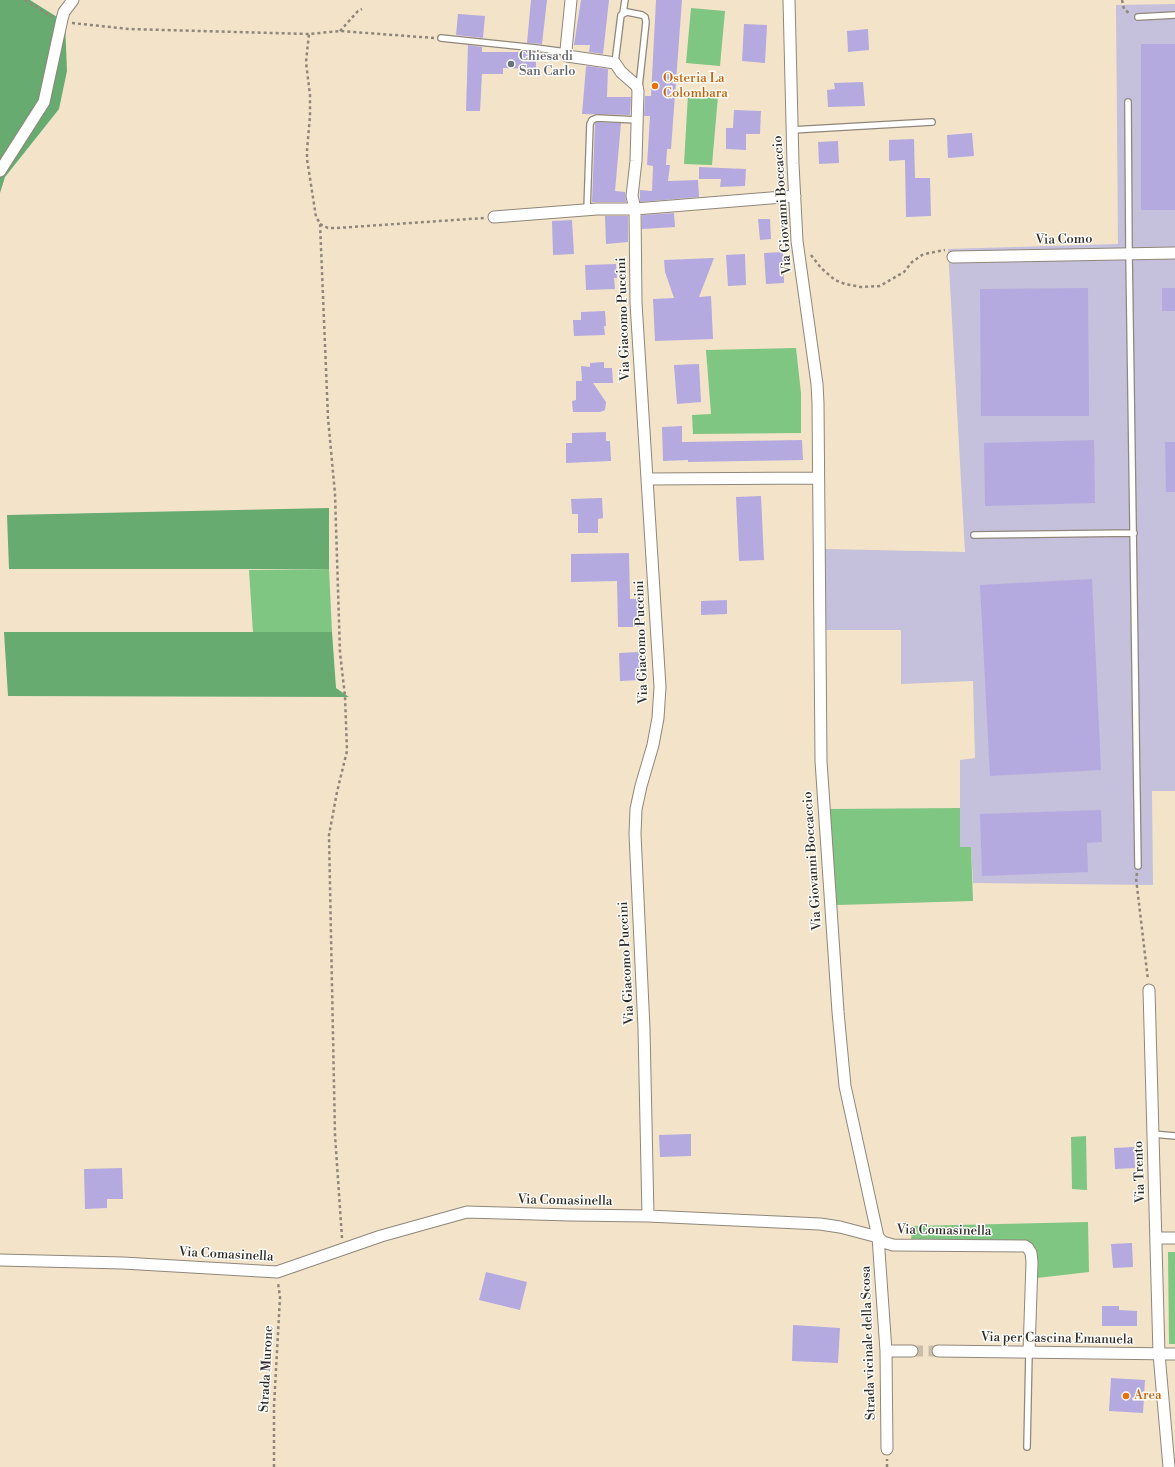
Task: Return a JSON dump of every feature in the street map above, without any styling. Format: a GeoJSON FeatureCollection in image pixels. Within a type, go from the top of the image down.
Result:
{"type":"FeatureCollection","features":[{"type":"Feature","properties":{"kind":"street"},"geometry":{"type":"LineString","coordinates":[[0,171],[44,102],[64,12],[73,0]]}},
{"type":"Feature","properties":{"kind":"street"},"geometry":{"type":"LineString","coordinates":[[571,0],[566,52],[567,56],[571,58],[615,63],[621,72],[637,86],[638,91]]}},
{"type":"Feature","properties":{"kind":"street","name":"Via Giovanni Boccaccio"},"geometry":{"type":"LineString","coordinates":[[789,0],[792,130],[797,241],[817,384],[821,761],[838,1012],[845,1086],[878,1236]]}},
{"type":"Feature","properties":{"kind":"street","name":"Via Giacomo Puccini"},"geometry":{"type":"LineString","coordinates":[[638,91],[636,161],[632,196],[635,209],[636,303],[660,687],[658,718],[653,746],[636,809],[635,834],[644,1029],[648,1216]]}},
{"type":"Feature","properties":{"kind":"street"},"geometry":{"type":"LineString","coordinates":[[494,217],[587,210],[635,209],[795,196]]}},
{"type":"Feature","properties":{"kind":"street","name":"Via Como"},"geometry":{"type":"LineString","coordinates":[[956,257],[1175,253]]}},
{"type":"Feature","properties":{"kind":"street"},"geometry":{"type":"LineString","coordinates":[[647,479],[818,478]]}},
{"type":"Feature","properties":{"kind":"street","name":"Via Trento"},"geometry":{"type":"LineString","coordinates":[[1149,990],[1159,1354],[1169,1467]]}},
{"type":"Feature","properties":{"kind":"street","name":"Via Comasinella"},"geometry":{"type":"LineString","coordinates":[[0,1260],[124,1263],[277,1272],[381,1236],[467,1212],[648,1216],[820,1224],[878,1236],[883,1242],[899,1245],[1025,1246],[1031,1253],[1032,1262],[1029,1352]]}},
{"type":"Feature","properties":{"kind":"street","name":"Strada vicinale della Scosa"},"geometry":{"type":"LineString","coordinates":[[878,1236],[886,1351],[887,1449]]}},
{"type":"Feature","properties":{"kind":"street"},"geometry":{"type":"LineString","coordinates":[[1156,1238],[1175,1238]]}},
{"type":"Feature","properties":{"kind":"street"},"geometry":{"type":"LineString","coordinates":[[886,1351],[912,1351]]}},
{"type":"Feature","properties":{"kind":"street","name":"Via per Cascina Emanuela"},"geometry":{"type":"LineString","coordinates":[[938,1351],[1175,1354]]}},
{"type":"Feature","properties":{"kind":"lane"},"geometry":{"type":"LineString","coordinates":[[615,63],[620,19],[623,13],[625,0]]}},
{"type":"Feature","properties":{"kind":"lane"},"geometry":{"type":"LineString","coordinates":[[623,13],[626,12],[642,15],[646,22],[638,91]]}},
{"type":"Feature","properties":{"kind":"lane"},"geometry":{"type":"LineString","coordinates":[[1138,17],[1175,15]]}},
{"type":"Feature","properties":{"kind":"lane"},"geometry":{"type":"LineString","coordinates":[[441,38],[566,52]]}},
{"type":"Feature","properties":{"kind":"lane"},"geometry":{"type":"LineString","coordinates":[[1128,102],[1138,866]]}},
{"type":"Feature","properties":{"kind":"lane"},"geometry":{"type":"LineString","coordinates":[[587,210],[590,124],[592,120],[597,118],[638,120]]}},
{"type":"Feature","properties":{"kind":"lane"},"geometry":{"type":"LineString","coordinates":[[792,130],[932,122]]}},
{"type":"Feature","properties":{"kind":"lane"},"geometry":{"type":"LineString","coordinates":[[974,535],[1134,533]]}},
{"type":"Feature","properties":{"kind":"lane"},"geometry":{"type":"LineString","coordinates":[[1153,1134],[1175,1136]]}},
{"type":"Feature","properties":{"kind":"lane"},"geometry":{"type":"LineString","coordinates":[[1027,1447],[1029,1352]]}},
{"type":"Feature","properties":{"kind":"path"},"geometry":{"type":"LineString","coordinates":[[25,0],[61,23]]}},
{"type":"Feature","properties":{"kind":"path"},"geometry":{"type":"LineString","coordinates":[[1122,0],[1124,9],[1128,14],[1138,17]]}},
{"type":"Feature","properties":{"kind":"path"},"geometry":{"type":"LineString","coordinates":[[340,31],[358,11],[362,9]]}},
{"type":"Feature","properties":{"kind":"path"},"geometry":{"type":"LineString","coordinates":[[64,12],[72,23],[129,29],[309,34],[340,31],[441,38]]}},
{"type":"Feature","properties":{"kind":"path"},"geometry":{"type":"LineString","coordinates":[[309,34],[306,62],[310,95],[307,159],[316,217],[320,223],[328,228],[337,228],[494,217]]}},
{"type":"Feature","properties":{"kind":"path"},"geometry":{"type":"LineString","coordinates":[[320,223],[328,418],[335,494],[340,653],[345,696],[347,751],[329,835],[335,1135],[343,1249]]}},
{"type":"Feature","properties":{"kind":"path"},"geometry":{"type":"LineString","coordinates":[[797,241],[807,250],[820,268],[835,280],[845,284],[861,287],[880,286],[904,272],[916,259],[929,253],[942,250],[950,251],[955,252],[956,257]]}},
{"type":"Feature","properties":{"kind":"path"},"geometry":{"type":"LineString","coordinates":[[1138,866],[1136,878],[1149,990]]}},
{"type":"Feature","properties":{"kind":"path","name":"Strada Murone"},"geometry":{"type":"LineString","coordinates":[[274,1467],[274,1406],[280,1297],[277,1272]]}},
{"type":"Feature","properties":{"kind":"shaded area"},"geometry":{"type":"Polygon","coordinates":[[[1175,4],[1175,791],[1152,791],[1153,885],[973,883],[971,847],[960,848],[960,760],[975,758],[973,681],[901,684],[901,630],[826,630],[825,549],[965,552],[948,249],[1118,244],[1116,5],[1175,4]]]}},
{"type":"Feature","properties":{"kind":"green space"},"geometry":{"type":"Polygon","coordinates":[[[0,0],[30,0],[65,22],[67,71],[59,109],[5,177],[0,193],[0,0]]]}},
{"type":"Feature","properties":{"kind":"green space"},"geometry":{"type":"Polygon","coordinates":[[[691,8],[725,11],[720,66],[686,63],[691,8]]]}},
{"type":"Feature","properties":{"kind":"green space"},"geometry":{"type":"Polygon","coordinates":[[[688,94],[718,96],[712,165],[684,164],[688,94]]]}},
{"type":"Feature","properties":{"kind":"green space"},"geometry":{"type":"Polygon","coordinates":[[[796,348],[801,393],[801,433],[693,434],[692,415],[711,414],[706,350],[796,348]]]}},
{"type":"Feature","properties":{"kind":"green space"},"geometry":{"type":"Polygon","coordinates":[[[329,508],[329,569],[9,569],[7,515],[329,508]]]}},
{"type":"Feature","properties":{"kind":"green space"},"geometry":{"type":"Polygon","coordinates":[[[329,569],[332,632],[253,633],[249,570],[329,569]]]}},
{"type":"Feature","properties":{"kind":"green space"},"geometry":{"type":"Polygon","coordinates":[[[4,632],[332,632],[336,688],[349,697],[8,696],[4,632]]]}},
{"type":"Feature","properties":{"kind":"green space"},"geometry":{"type":"Polygon","coordinates":[[[960,808],[960,847],[971,847],[973,901],[837,905],[829,809],[960,808]]]}},
{"type":"Feature","properties":{"kind":"green space"},"geometry":{"type":"Polygon","coordinates":[[[1086,1136],[1087,1190],[1072,1189],[1071,1137],[1086,1136]]]}},
{"type":"Feature","properties":{"kind":"green space"},"geometry":{"type":"Polygon","coordinates":[[[1088,1222],[1089,1272],[1037,1278],[1036,1248],[911,1242],[912,1226],[1088,1222]]]}},
{"type":"Feature","properties":{"kind":"green space"},"geometry":{"type":"Polygon","coordinates":[[[1168,1252],[1175,1252],[1175,1344],[1169,1344],[1168,1252]]]}},
{"type":"Feature","properties":{"kind":"building"},"geometry":{"type":"Polygon","coordinates":[[[531,0],[547,0],[542,44],[527,43],[531,0]]]}},
{"type":"Feature","properties":{"kind":"building"},"geometry":{"type":"Polygon","coordinates":[[[581,0],[609,0],[603,54],[589,52],[590,45],[574,45],[581,0]]]}},
{"type":"Feature","properties":{"kind":"building"},"geometry":{"type":"Polygon","coordinates":[[[656,0],[682,0],[671,149],[667,149],[666,165],[670,165],[668,181],[698,180],[699,197],[640,202],[640,190],[652,191],[653,166],[647,165],[650,116],[644,116],[645,96],[651,96],[656,0]]]}},
{"type":"Feature","properties":{"kind":"building"},"geometry":{"type":"Polygon","coordinates":[[[458,14],[485,16],[483,38],[456,35],[458,14]]]}},
{"type":"Feature","properties":{"kind":"building"},"geometry":{"type":"Polygon","coordinates":[[[744,24],[767,25],[765,63],[742,61],[744,24]]]}},
{"type":"Feature","properties":{"kind":"building"},"geometry":{"type":"Polygon","coordinates":[[[868,29],[869,50],[848,52],[847,31],[868,29]]]}},
{"type":"Feature","properties":{"kind":"building"},"geometry":{"type":"Polygon","coordinates":[[[1141,44],[1175,44],[1175,210],[1141,210],[1141,44]]]}},
{"type":"Feature","properties":{"kind":"building"},"geometry":{"type":"Polygon","coordinates":[[[468,45],[482,47],[482,52],[536,52],[536,69],[503,68],[503,74],[482,74],[480,111],[466,111],[468,45]]]}},
{"type":"Feature","properties":{"kind":"building"},"geometry":{"type":"Polygon","coordinates":[[[586,67],[608,69],[607,97],[631,97],[630,115],[582,114],[586,67]]]}},
{"type":"Feature","properties":{"kind":"building"},"geometry":{"type":"Polygon","coordinates":[[[863,82],[865,106],[828,107],[827,90],[835,89],[834,83],[863,82]]]}},
{"type":"Feature","properties":{"kind":"building"},"geometry":{"type":"Polygon","coordinates":[[[734,110],[761,111],[760,134],[746,134],[746,150],[726,149],[726,128],[733,128],[734,110]]]}},
{"type":"Feature","properties":{"kind":"building"},"geometry":{"type":"Polygon","coordinates":[[[595,123],[621,123],[615,191],[625,192],[626,202],[592,202],[595,123]]]}},
{"type":"Feature","properties":{"kind":"building"},"geometry":{"type":"Polygon","coordinates":[[[972,133],[974,156],[948,158],[947,135],[972,133]]]}},
{"type":"Feature","properties":{"kind":"building"},"geometry":{"type":"Polygon","coordinates":[[[914,139],[915,178],[930,178],[931,216],[906,217],[905,160],[889,161],[889,140],[914,139]]]}},
{"type":"Feature","properties":{"kind":"building"},"geometry":{"type":"Polygon","coordinates":[[[838,141],[839,163],[819,164],[818,142],[838,141]]]}},
{"type":"Feature","properties":{"kind":"building"},"geometry":{"type":"Polygon","coordinates":[[[699,167],[746,169],[745,186],[720,187],[721,179],[699,179],[699,167]]]}},
{"type":"Feature","properties":{"kind":"building"},"geometry":{"type":"Polygon","coordinates":[[[674,213],[675,227],[642,229],[642,215],[674,213]]]}},
{"type":"Feature","properties":{"kind":"building"},"geometry":{"type":"Polygon","coordinates":[[[605,216],[628,216],[628,242],[606,244],[605,216]]]}},
{"type":"Feature","properties":{"kind":"building"},"geometry":{"type":"Polygon","coordinates":[[[758,219],[770,219],[771,239],[760,240],[758,219]]]}},
{"type":"Feature","properties":{"kind":"building"},"geometry":{"type":"Polygon","coordinates":[[[572,220],[574,254],[553,255],[552,221],[572,220]]]}},
{"type":"Feature","properties":{"kind":"building"},"geometry":{"type":"Polygon","coordinates":[[[783,252],[784,283],[766,284],[764,253],[783,252]]]}},
{"type":"Feature","properties":{"kind":"building"},"geometry":{"type":"Polygon","coordinates":[[[745,254],[746,285],[728,286],[726,255],[745,254]]]}},
{"type":"Feature","properties":{"kind":"building"},"geometry":{"type":"Polygon","coordinates":[[[714,258],[699,297],[711,296],[713,339],[655,341],[653,299],[674,298],[665,272],[664,260],[714,258]]]}},
{"type":"Feature","properties":{"kind":"building"},"geometry":{"type":"Polygon","coordinates":[[[616,264],[617,278],[614,278],[615,289],[586,290],[585,265],[616,264]]]}},
{"type":"Feature","properties":{"kind":"building"},"geometry":{"type":"Polygon","coordinates":[[[1088,288],[1089,416],[981,416],[980,289],[1088,288]]]}},
{"type":"Feature","properties":{"kind":"building"},"geometry":{"type":"Polygon","coordinates":[[[1162,288],[1175,288],[1175,311],[1162,311],[1162,288]]]}},
{"type":"Feature","properties":{"kind":"building"},"geometry":{"type":"Polygon","coordinates":[[[605,311],[605,335],[574,336],[573,320],[581,320],[581,312],[605,311]]]}},
{"type":"Feature","properties":{"kind":"building"},"geometry":{"type":"Polygon","coordinates":[[[604,362],[604,368],[612,368],[613,383],[593,383],[606,402],[605,410],[600,412],[573,412],[572,401],[576,400],[576,381],[582,381],[581,366],[590,367],[590,363],[604,362]]]}},
{"type":"Feature","properties":{"kind":"building"},"geometry":{"type":"Polygon","coordinates":[[[699,364],[701,402],[677,404],[674,365],[699,364]]]}},
{"type":"Feature","properties":{"kind":"building"},"geometry":{"type":"Polygon","coordinates":[[[682,426],[682,442],[802,440],[803,460],[663,461],[662,427],[682,426]]]}},
{"type":"Feature","properties":{"kind":"building"},"geometry":{"type":"Polygon","coordinates":[[[606,432],[606,441],[610,441],[611,461],[566,463],[566,443],[572,443],[572,433],[606,432]]]}},
{"type":"Feature","properties":{"kind":"building"},"geometry":{"type":"Polygon","coordinates":[[[1094,440],[1095,503],[985,506],[984,443],[1094,440]]]}},
{"type":"Feature","properties":{"kind":"building"},"geometry":{"type":"Polygon","coordinates":[[[1165,442],[1175,442],[1175,492],[1166,492],[1165,442]]]}},
{"type":"Feature","properties":{"kind":"building"},"geometry":{"type":"Polygon","coordinates":[[[761,496],[764,560],[739,561],[736,497],[761,496]]]}},
{"type":"Feature","properties":{"kind":"building"},"geometry":{"type":"Polygon","coordinates":[[[602,498],[603,518],[598,519],[598,533],[578,533],[578,514],[572,514],[571,499],[602,498]]]}},
{"type":"Feature","properties":{"kind":"building"},"geometry":{"type":"Polygon","coordinates":[[[629,553],[630,599],[638,599],[639,627],[618,627],[617,581],[571,582],[571,554],[629,553]]]}},
{"type":"Feature","properties":{"kind":"building"},"geometry":{"type":"Polygon","coordinates":[[[1092,579],[1101,770],[990,776],[980,585],[1092,579]]]}},
{"type":"Feature","properties":{"kind":"building"},"geometry":{"type":"Polygon","coordinates":[[[727,600],[727,614],[701,615],[701,601],[727,600]]]}},
{"type":"Feature","properties":{"kind":"building"},"geometry":{"type":"Polygon","coordinates":[[[639,652],[640,680],[620,681],[619,653],[639,652]]]}},
{"type":"Feature","properties":{"kind":"building"},"geometry":{"type":"Polygon","coordinates":[[[1101,810],[1102,842],[1087,843],[1088,872],[982,876],[980,814],[1101,810]]]}},
{"type":"Feature","properties":{"kind":"building"},"geometry":{"type":"Polygon","coordinates":[[[691,1134],[691,1156],[660,1157],[659,1135],[691,1134]]]}},
{"type":"Feature","properties":{"kind":"building"},"geometry":{"type":"Polygon","coordinates":[[[1134,1147],[1135,1168],[1115,1169],[1114,1148],[1134,1147]]]}},
{"type":"Feature","properties":{"kind":"building"},"geometry":{"type":"Polygon","coordinates":[[[122,1168],[123,1199],[107,1199],[107,1208],[85,1209],[84,1169],[122,1168]]]}},
{"type":"Feature","properties":{"kind":"building"},"geometry":{"type":"Polygon","coordinates":[[[1132,1243],[1133,1267],[1113,1268],[1111,1244],[1132,1243]]]}},
{"type":"Feature","properties":{"kind":"building"},"geometry":{"type":"Polygon","coordinates":[[[486,1272],[527,1282],[520,1310],[479,1300],[486,1272]]]}},
{"type":"Feature","properties":{"kind":"building"},"geometry":{"type":"Polygon","coordinates":[[[1102,1306],[1119,1306],[1119,1310],[1137,1311],[1137,1326],[1102,1326],[1102,1306]]]}},
{"type":"Feature","properties":{"kind":"building"},"geometry":{"type":"Polygon","coordinates":[[[793,1325],[840,1328],[838,1363],[792,1361],[793,1325]]]}},
{"type":"Feature","properties":{"kind":"building"},"geometry":{"type":"Polygon","coordinates":[[[1111,1378],[1145,1380],[1143,1413],[1109,1411],[1111,1378]]]}},
{"type":"Feature","properties":{"kind":"tunnel"},"geometry":{"type":"LineString","coordinates":[[912,1351],[938,1351]]}},
{"type":"Feature","properties":{"kind":"place","name":"Chiesa di San Carlo"},"geometry":{"type":"Point","coordinates":[511,64]}},
{"type":"Feature","properties":{"kind":"place","name":"Osteria La Colombara"},"geometry":{"type":"Point","coordinates":[655,86]}},
{"type":"Feature","properties":{"kind":"place","name":"Area"},"geometry":{"type":"Point","coordinates":[1126,1396]}}]}
